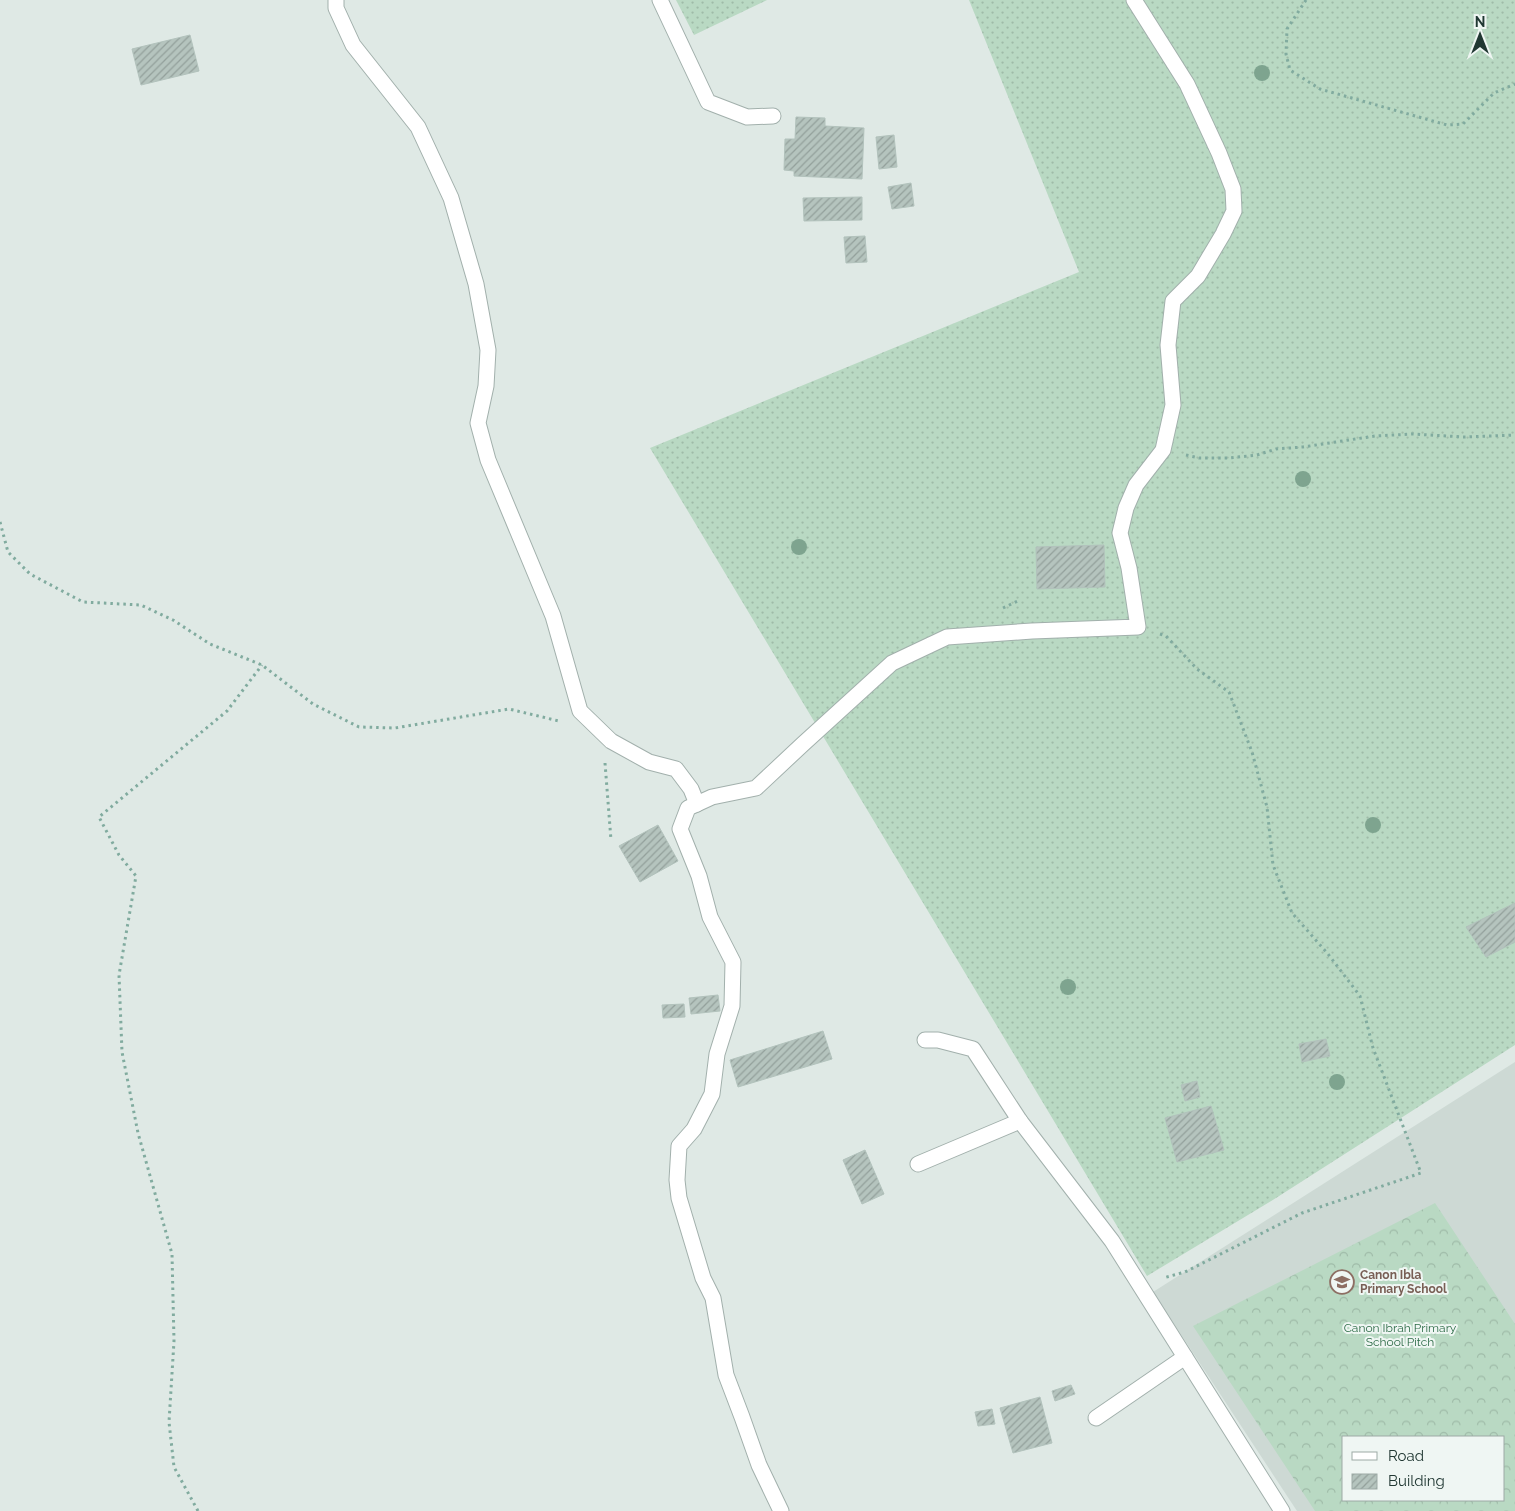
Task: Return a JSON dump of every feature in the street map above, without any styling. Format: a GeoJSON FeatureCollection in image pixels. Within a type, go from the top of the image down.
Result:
{"type":"FeatureCollection","features":[{"type":"Feature","properties":{"kind":"street"},"geometry":{"type":"LineString","coordinates":[[336,0],[336,8],[353,45],[418,127],[451,198],[476,284],[488,350],[486,386],[478,423],[488,460],[553,616],[580,711],[611,740],[649,762],[676,769],[691,789],[697,804]]}},
{"type":"Feature","properties":{"kind":"street"},"geometry":{"type":"LineString","coordinates":[[660,0],[708,102],[747,117],[774,116]]}},
{"type":"Feature","properties":{"kind":"street"},"geometry":{"type":"LineString","coordinates":[[781,1511],[758,1465],[726,1376],[713,1298],[703,1278],[679,1198],[677,1180],[679,1146],[694,1129],[712,1094],[717,1054],[732,1006],[733,962],[710,917],[699,876],[680,829],[688,808],[712,797],[756,788],[892,663],[947,637],[1032,631],[1138,627],[1129,568],[1120,533],[1126,508],[1136,485],[1163,450],[1173,405],[1168,345],[1173,301],[1198,276],[1224,234],[1234,211],[1233,189],[1219,153],[1187,84],[1134,0]]}},
{"type":"Feature","properties":{"kind":"street"},"geometry":{"type":"LineString","coordinates":[[925,1040],[938,1040],[974,1049],[1020,1122],[1112,1241],[1282,1511]]}},
{"type":"Feature","properties":{"kind":"street"},"geometry":{"type":"LineString","coordinates":[[918,1164],[1020,1122]]}},
{"type":"Feature","properties":{"kind":"street"},"geometry":{"type":"LineString","coordinates":[[1096,1418],[1185,1357]]}},
{"type":"Feature","properties":{"kind":"path"},"geometry":{"type":"LineString","coordinates":[[1306,0],[1287,29],[1286,54],[1290,70],[1320,89],[1447,125],[1463,124],[1494,93],[1515,84]]}},
{"type":"Feature","properties":{"kind":"path"},"geometry":{"type":"LineString","coordinates":[[1163,450],[1199,458],[1229,458],[1258,455],[1276,449],[1303,447],[1375,436],[1413,434],[1464,437],[1515,435]]}},
{"type":"Feature","properties":{"kind":"path"},"geometry":{"type":"LineString","coordinates":[[0,522],[8,552],[30,574],[83,602],[141,605],[173,620],[210,644],[262,665],[313,704],[358,727],[395,728],[509,709],[563,722]]}},
{"type":"Feature","properties":{"kind":"path"},"geometry":{"type":"LineString","coordinates":[[1138,627],[1166,636],[1197,669],[1229,692],[1252,752],[1267,807],[1273,865],[1292,913],[1328,954],[1360,996],[1374,1048],[1421,1173],[1302,1213],[1185,1272],[1140,1285]]}},
{"type":"Feature","properties":{"kind":"path"},"geometry":{"type":"LineString","coordinates":[[198,1511],[174,1467],[169,1422],[174,1341],[172,1254],[138,1133],[122,1052],[119,974],[136,876],[119,855],[99,817],[227,711],[262,665]]}},
{"type":"Feature","properties":{"kind":"path"},"geometry":{"type":"LineString","coordinates":[[602,732],[611,840]]}},
{"type":"Feature","properties":{"kind":"shaded area","name":"Canon Ibrah Primary School Pitch"},"geometry":{"type":"Polygon","coordinates":[[[1515,1062],[1515,1511],[1297,1511],[1153,1292],[1515,1062]]]}},
{"type":"Feature","properties":{"kind":"green space"},"geometry":{"type":"Polygon","coordinates":[[[676,0],[767,0],[694,35],[676,0]]]}},
{"type":"Feature","properties":{"kind":"green space"},"geometry":{"type":"Polygon","coordinates":[[[969,0],[1515,0],[1515,1045],[1276,1198],[1147,1276],[650,448],[1079,272],[969,0]]]}},
{"type":"Feature","properties":{"kind":"green space","name":"Canon Ibrah Primary School Pitch"},"geometry":{"type":"Polygon","coordinates":[[[1435,1203],[1515,1324],[1515,1511],[1315,1511],[1193,1326],[1435,1203]]]}},
{"type":"Feature","properties":{"kind":"building"},"geometry":{"type":"Polygon","coordinates":[[[190,35],[199,71],[141,85],[132,49],[190,35]]]}},
{"type":"Feature","properties":{"kind":"building"},"geometry":{"type":"Polygon","coordinates":[[[796,117],[825,118],[825,126],[864,128],[862,179],[794,176],[794,171],[784,170],[785,139],[795,139],[796,117]]]}},
{"type":"Feature","properties":{"kind":"building"},"geometry":{"type":"Polygon","coordinates":[[[894,135],[897,167],[879,169],[876,137],[894,135]]]}},
{"type":"Feature","properties":{"kind":"building"},"geometry":{"type":"Polygon","coordinates":[[[911,183],[914,206],[892,209],[888,187],[911,183]]]}},
{"type":"Feature","properties":{"kind":"building"},"geometry":{"type":"Polygon","coordinates":[[[862,197],[862,220],[804,221],[803,198],[862,197]]]}},
{"type":"Feature","properties":{"kind":"building"},"geometry":{"type":"Polygon","coordinates":[[[865,236],[867,262],[846,263],[844,237],[865,236]]]}},
{"type":"Feature","properties":{"kind":"building"},"geometry":{"type":"Polygon","coordinates":[[[1104,545],[1105,587],[1037,589],[1036,547],[1104,545]]]}},
{"type":"Feature","properties":{"kind":"building"},"geometry":{"type":"Polygon","coordinates":[[[658,825],[678,861],[640,882],[619,846],[658,825]]]}},
{"type":"Feature","properties":{"kind":"building"},"geometry":{"type":"Polygon","coordinates":[[[1515,903],[1515,942],[1486,957],[1466,927],[1515,903]]]}},
{"type":"Feature","properties":{"kind":"building"},"geometry":{"type":"Polygon","coordinates":[[[718,995],[720,1011],[691,1014],[689,998],[718,995]]]}},
{"type":"Feature","properties":{"kind":"building"},"geometry":{"type":"Polygon","coordinates":[[[684,1004],[685,1017],[663,1018],[662,1005],[684,1004]]]}},
{"type":"Feature","properties":{"kind":"building"},"geometry":{"type":"Polygon","coordinates":[[[823,1031],[832,1059],[738,1087],[730,1060],[823,1031]]]}},
{"type":"Feature","properties":{"kind":"building"},"geometry":{"type":"Polygon","coordinates":[[[1326,1039],[1330,1056],[1302,1062],[1299,1044],[1326,1039]]]}},
{"type":"Feature","properties":{"kind":"building"},"geometry":{"type":"Polygon","coordinates":[[[1197,1081],[1200,1097],[1185,1101],[1181,1085],[1197,1081]]]}},
{"type":"Feature","properties":{"kind":"building"},"geometry":{"type":"Polygon","coordinates":[[[1211,1106],[1224,1150],[1177,1162],[1165,1118],[1211,1106]]]}},
{"type":"Feature","properties":{"kind":"building"},"geometry":{"type":"Polygon","coordinates":[[[865,1150],[884,1194],[862,1204],[843,1160],[865,1150]]]}},
{"type":"Feature","properties":{"kind":"building"},"geometry":{"type":"Polygon","coordinates":[[[1071,1385],[1075,1394],[1055,1401],[1052,1391],[1071,1385]]]}},
{"type":"Feature","properties":{"kind":"building"},"geometry":{"type":"Polygon","coordinates":[[[1040,1397],[1052,1443],[1013,1453],[1000,1408],[1040,1397]]]}},
{"type":"Feature","properties":{"kind":"building"},"geometry":{"type":"Polygon","coordinates":[[[992,1409],[995,1424],[978,1426],[975,1412],[992,1409]]]}},
{"type":"Feature","properties":{"kind":"place","name":"Canon Ibla Primary School"},"geometry":{"type":"Point","coordinates":[1342,1282]}}]}
